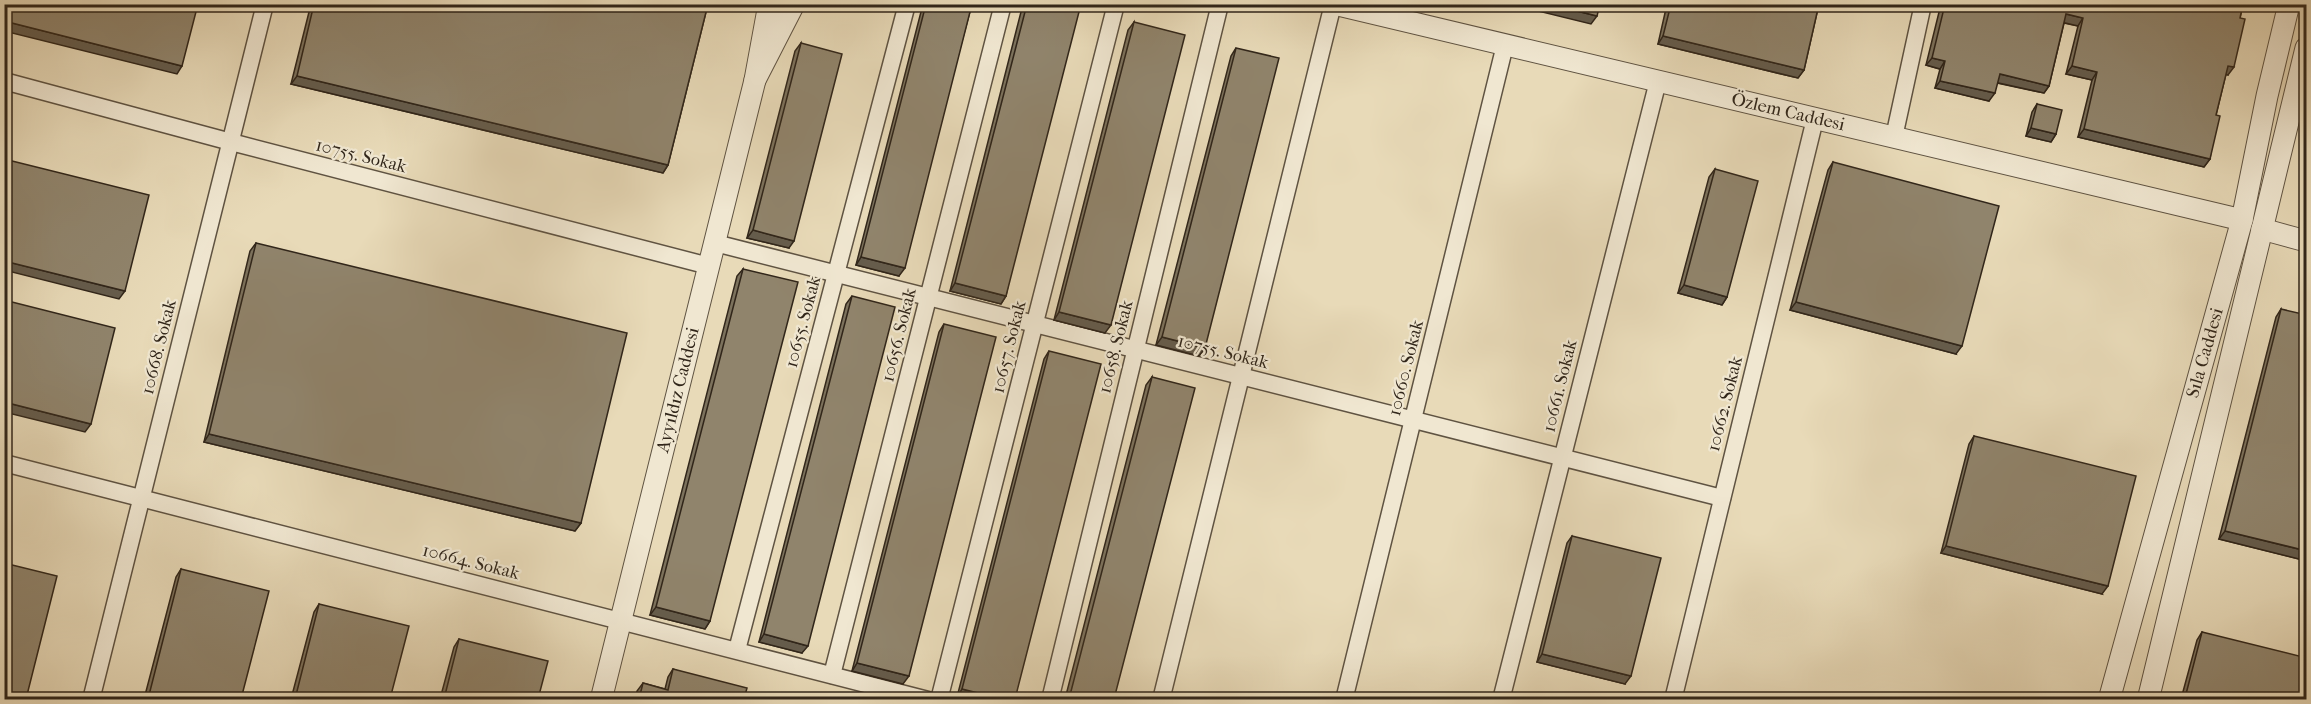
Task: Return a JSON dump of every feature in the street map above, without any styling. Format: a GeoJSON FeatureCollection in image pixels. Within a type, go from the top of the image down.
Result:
{"type":"FeatureCollection","features":[{"type":"Feature","properties":{"kind":"street","name":"10668. Sokak"},"geometry":{"type":"LineString","coordinates":[[91,699],[265,4]]}},
{"type":"Feature","properties":{"kind":"street","name":"Ayyıldız Caddesi"},"geometry":{"type":"LineString","coordinates":[[601,699],[755,80],[769,4]]}},
{"type":"Feature","properties":{"kind":"street","name":"Ayyıldız Caddesi"},"geometry":{"type":"LineString","coordinates":[[755,80],[794,4]]}},
{"type":"Feature","properties":{"kind":"street","name":"10655. Sokak"},"geometry":{"type":"LineString","coordinates":[[737,650],[907,4]]}},
{"type":"Feature","properties":{"kind":"street","name":"10656. Sokak"},"geometry":{"type":"LineString","coordinates":[[832,675],[1004,4]]}},
{"type":"Feature","properties":{"kind":"street","name":"10657. Sokak"},"geometry":{"type":"LineString","coordinates":[[939,699],[1116,4]]}},
{"type":"Feature","properties":{"kind":"street","name":"10658. Sokak"},"geometry":{"type":"LineString","coordinates":[[1050,699],[1221,4]]}},
{"type":"Feature","properties":{"kind":"street","name":"Özlem Caddesi"},"geometry":{"type":"LineString","coordinates":[[1334,4],[2242,220]]}},
{"type":"Feature","properties":{"kind":"street"},"geometry":{"type":"LineString","coordinates":[[1161,699],[1334,4]]}},
{"type":"Feature","properties":{"kind":"street"},"geometry":{"type":"LineString","coordinates":[[1894,137],[1923,4]]}},
{"type":"Feature","properties":{"kind":"street","name":"Sıla Caddesi"},"geometry":{"type":"LineString","coordinates":[[2109,699],[2242,220],[2267,96],[2289,4]]}},
{"type":"Feature","properties":{"kind":"street","name":"10660. Sokak"},"geometry":{"type":"LineString","coordinates":[[1344,699],[1505,45]]}},
{"type":"Feature","properties":{"kind":"street"},"geometry":{"type":"LineString","coordinates":[[2148,699],[2307,48]]}},
{"type":"Feature","properties":{"kind":"street","name":"10755. Sokak"},"geometry":{"type":"LineString","coordinates":[[4,81],[709,266]]}},
{"type":"Feature","properties":{"kind":"street","name":"10661. Sokak"},"geometry":{"type":"LineString","coordinates":[[1501,699],[1658,81]]}},
{"type":"Feature","properties":{"kind":"street","name":"10662. Sokak"},"geometry":{"type":"LineString","coordinates":[[1673,699],[1815,119]]}},
{"type":"Feature","properties":{"kind":"street"},"geometry":{"type":"LineString","coordinates":[[2262,229],[2307,241]]}},
{"type":"Feature","properties":{"kind":"street","name":"10755. Sokak"},"geometry":{"type":"LineString","coordinates":[[715,243],[1722,498]]}},
{"type":"Feature","properties":{"kind":"street","name":"10664. Sokak"},"geometry":{"type":"LineString","coordinates":[[4,463],[928,699]]}},
{"type":"Feature","properties":{"kind":"building"},"geometry":{"type":"Polygon","coordinates":[[[4,4],[198,4],[182,66],[4,21],[4,4]]]}},
{"type":"Feature","properties":{"kind":"building"},"geometry":{"type":"Polygon","coordinates":[[[314,4],[708,4],[668,165],[297,76],[314,4]]]}},
{"type":"Feature","properties":{"kind":"building"},"geometry":{"type":"Polygon","coordinates":[[[926,4],[972,4],[905,268],[861,257],[926,4]]]}},
{"type":"Feature","properties":{"kind":"building"},"geometry":{"type":"Polygon","coordinates":[[[1027,4],[1065,4],[1080,8],[1006,296],[955,283],[1027,4]]]}},
{"type":"Feature","properties":{"kind":"building"},"geometry":{"type":"Polygon","coordinates":[[[1549,4],[1600,4],[1597,16],[1549,4]]]}},
{"type":"Feature","properties":{"kind":"building"},"geometry":{"type":"Polygon","coordinates":[[[1671,4],[1819,4],[1804,70],[1663,36],[1671,4]]]}},
{"type":"Feature","properties":{"kind":"building"},"geometry":{"type":"Polygon","coordinates":[[[1945,4],[2243,4],[2240,18],[2245,19],[2234,67],[2228,66],[2216,115],[2220,116],[2210,159],[2084,129],[2097,72],[2072,66],[2083,18],[2066,14],[2049,86],[2000,74],[1995,93],[1940,81],[1945,61],[1932,58],[1945,4]]]}},
{"type":"Feature","properties":{"kind":"building"},"geometry":{"type":"Polygon","coordinates":[[[1134,22],[1185,35],[1111,325],[1059,312],[1134,22]]]}},
{"type":"Feature","properties":{"kind":"building"},"geometry":{"type":"Polygon","coordinates":[[[801,43],[842,54],[794,241],[753,230],[801,43]]]}},
{"type":"Feature","properties":{"kind":"building"},"geometry":{"type":"Polygon","coordinates":[[[1236,48],[1279,58],[1205,348],[1162,337],[1236,48]]]}},
{"type":"Feature","properties":{"kind":"building"},"geometry":{"type":"Polygon","coordinates":[[[2037,104],[2062,110],[2056,134],[2031,128],[2037,104]]]}},
{"type":"Feature","properties":{"kind":"building"},"geometry":{"type":"Polygon","coordinates":[[[4,159],[149,195],[125,291],[4,261],[4,159]]]}},
{"type":"Feature","properties":{"kind":"building"},"geometry":{"type":"Polygon","coordinates":[[[1833,162],[1999,206],[1962,346],[1796,302],[1833,162]]]}},
{"type":"Feature","properties":{"kind":"building"},"geometry":{"type":"Polygon","coordinates":[[[1715,169],[1758,181],[1727,297],[1684,285],[1715,169]]]}},
{"type":"Feature","properties":{"kind":"building"},"geometry":{"type":"Polygon","coordinates":[[[256,243],[627,333],[581,523],[209,434],[256,243]]]}},
{"type":"Feature","properties":{"kind":"building"},"geometry":{"type":"Polygon","coordinates":[[[743,269],[798,282],[710,621],[656,607],[743,269]]]}},
{"type":"Feature","properties":{"kind":"building"},"geometry":{"type":"Polygon","coordinates":[[[852,296],[895,307],[808,646],[764,634],[852,296]]]}},
{"type":"Feature","properties":{"kind":"building"},"geometry":{"type":"Polygon","coordinates":[[[4,300],[115,328],[91,424],[4,402],[4,300]]]}},
{"type":"Feature","properties":{"kind":"building"},"geometry":{"type":"Polygon","coordinates":[[[2281,309],[2307,315],[2307,551],[2225,531],[2281,309]]]}},
{"type":"Feature","properties":{"kind":"building"},"geometry":{"type":"Polygon","coordinates":[[[944,324],[996,337],[909,676],[857,663],[944,324]]]}},
{"type":"Feature","properties":{"kind":"building"},"geometry":{"type":"Polygon","coordinates":[[[1049,351],[1101,364],[1015,699],[1002,699],[962,689],[1049,351]]]}},
{"type":"Feature","properties":{"kind":"building"},"geometry":{"type":"Polygon","coordinates":[[[1152,377],[1195,388],[1114,699],[1069,699],[1152,377]]]}},
{"type":"Feature","properties":{"kind":"building"},"geometry":{"type":"Polygon","coordinates":[[[1974,436],[2136,476],[2108,586],[1946,546],[1974,436]]]}},
{"type":"Feature","properties":{"kind":"building"},"geometry":{"type":"Polygon","coordinates":[[[1572,536],[1661,558],[1631,676],[1542,654],[1572,536]]]}},
{"type":"Feature","properties":{"kind":"building"},"geometry":{"type":"Polygon","coordinates":[[[4,563],[57,576],[26,699],[4,699],[4,563]]]}},
{"type":"Feature","properties":{"kind":"building"},"geometry":{"type":"Polygon","coordinates":[[[181,569],[269,591],[241,699],[148,699],[181,569]]]}},
{"type":"Feature","properties":{"kind":"building"},"geometry":{"type":"Polygon","coordinates":[[[319,604],[409,626],[390,699],[295,699],[319,604]]]}},
{"type":"Feature","properties":{"kind":"building"},"geometry":{"type":"Polygon","coordinates":[[[2202,632],[2307,658],[2307,699],[2208,699],[2186,694],[2202,632]]]}},
{"type":"Feature","properties":{"kind":"building"},"geometry":{"type":"Polygon","coordinates":[[[459,639],[548,661],[538,699],[444,699],[459,639]]]}},
{"type":"Feature","properties":{"kind":"building"},"geometry":{"type":"Polygon","coordinates":[[[673,669],[747,688],[744,699],[639,699],[643,683],[668,690],[673,669]]]}}]}
